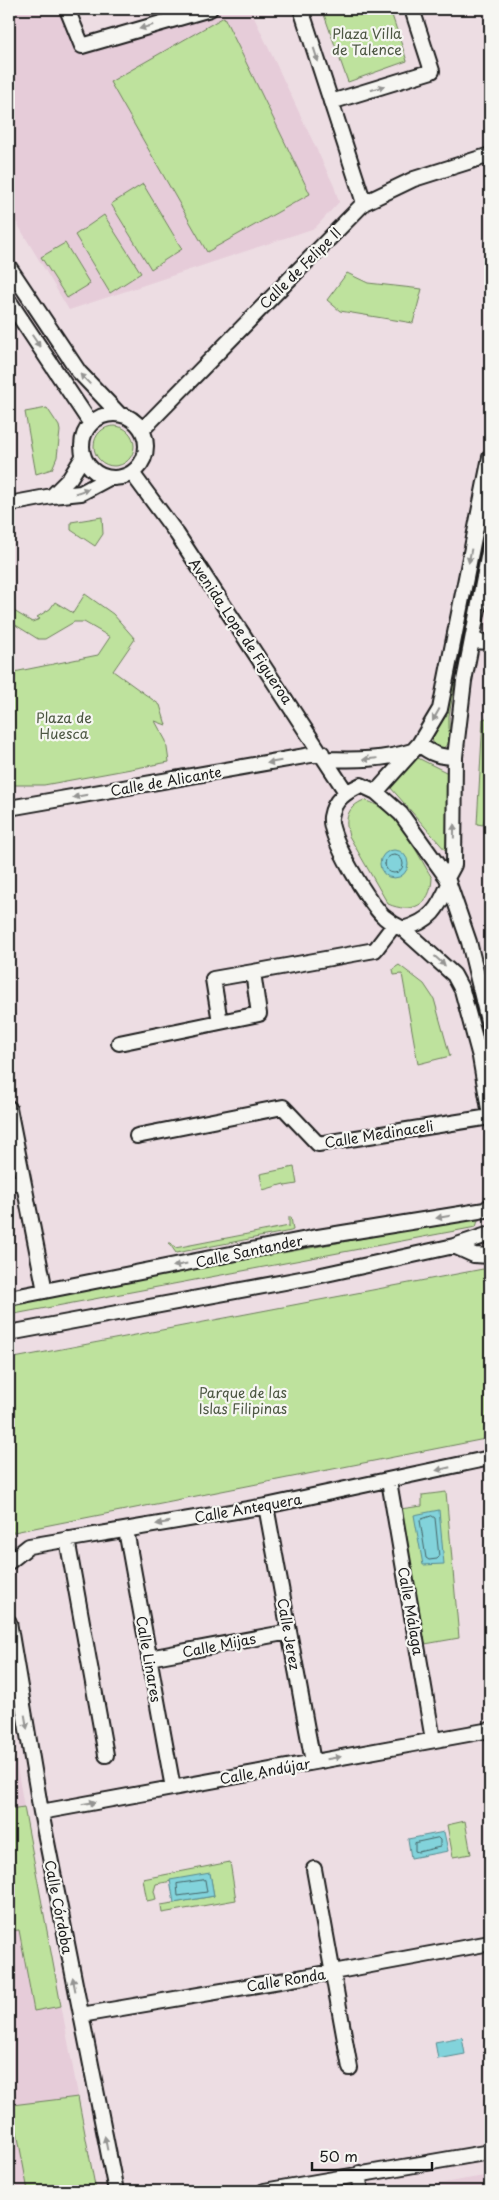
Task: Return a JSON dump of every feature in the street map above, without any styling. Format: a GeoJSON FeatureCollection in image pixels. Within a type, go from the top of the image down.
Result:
{"type":"FeatureCollection","features":[{"type":"Feature","properties":{"kind":"street"},"geometry":{"type":"LineString","coordinates":[[67,9],[82,46],[210,9]]}},
{"type":"Feature","properties":{"kind":"street"},"geometry":{"type":"LineString","coordinates":[[301,9],[364,204]]}},
{"type":"Feature","properties":{"kind":"street"},"geometry":{"type":"LineString","coordinates":[[331,102],[432,71],[412,9]]}},
{"type":"Feature","properties":{"kind":"street","name":"Calle de Felipe II"},"geometry":{"type":"LineString","coordinates":[[142,430],[364,204],[414,179],[490,155]]}},
{"type":"Feature","properties":{"kind":"street"},"geometry":{"type":"LineString","coordinates":[[9,267],[79,372],[119,414]]}},
{"type":"Feature","properties":{"kind":"street"},"geometry":{"type":"LineString","coordinates":[[9,301],[91,424]]}},
{"type":"Feature","properties":{"kind":"street"},"geometry":{"type":"LineString","coordinates":[[109,414],[119,414],[128,417],[142,430],[146,449],[143,458],[132,473],[117,478],[109,478],[93,471],[83,457],[82,440],[91,424],[99,418],[109,414]]}},
{"type":"Feature","properties":{"kind":"street"},"geometry":{"type":"LineString","coordinates":[[52,496],[70,478],[83,457]]}},
{"type":"Feature","properties":{"kind":"street"},"geometry":{"type":"LineString","coordinates":[[376,792],[416,747],[440,709],[490,457]]}},
{"type":"Feature","properties":{"kind":"street","name":"Avenida Lope de Figueroa"},"geometry":{"type":"LineString","coordinates":[[132,473],[177,534],[346,792]]}},
{"type":"Feature","properties":{"kind":"street"},"geometry":{"type":"LineString","coordinates":[[9,504],[81,493],[109,478]]}},
{"type":"Feature","properties":{"kind":"street"},"geometry":{"type":"LineString","coordinates":[[220,1022],[213,979],[375,950],[398,927],[413,926],[432,915],[454,865],[455,757],[464,681],[490,547]]}},
{"type":"Feature","properties":{"kind":"street"},"geometry":{"type":"LineString","coordinates":[[472,640],[490,642]]}},
{"type":"Feature","properties":{"kind":"street"},"geometry":{"type":"LineString","coordinates":[[416,747],[442,757],[455,757]]}},
{"type":"Feature","properties":{"kind":"street","name":"Calle de Alicante"},"geometry":{"type":"LineString","coordinates":[[9,808],[324,756],[367,760],[397,756],[416,747]]}},
{"type":"Feature","properties":{"kind":"street"},"geometry":{"type":"LineString","coordinates":[[490,1029],[469,942],[448,881],[401,814],[376,792],[361,785],[346,792],[335,803],[331,818],[334,835],[346,862],[382,915],[454,974],[462,990],[480,1058],[490,1116]]}},
{"type":"Feature","properties":{"kind":"street"},"geometry":{"type":"LineString","coordinates":[[120,1043],[259,1014],[253,972]]}},
{"type":"Feature","properties":{"kind":"street","name":"Calle Medinaceli"},"geometry":{"type":"LineString","coordinates":[[137,1136],[282,1107],[318,1144],[490,1116]]}},
{"type":"Feature","properties":{"kind":"street"},"geometry":{"type":"LineString","coordinates":[[9,1108],[45,1291]]}},
{"type":"Feature","properties":{"kind":"street"},"geometry":{"type":"LineString","coordinates":[[9,1184],[23,1181]]}},
{"type":"Feature","properties":{"kind":"street","name":"Calle Santander"},"geometry":{"type":"LineString","coordinates":[[9,1298],[312,1238],[485,1210],[490,1206]]}},
{"type":"Feature","properties":{"kind":"street"},"geometry":{"type":"LineString","coordinates":[[464,1246],[475,1233],[490,1223]]}},
{"type":"Feature","properties":{"kind":"street"},"geometry":{"type":"LineString","coordinates":[[464,1246],[490,1234]]}},
{"type":"Feature","properties":{"kind":"street"},"geometry":{"type":"LineString","coordinates":[[464,1246],[474,1255],[490,1256]]}},
{"type":"Feature","properties":{"kind":"street"},"geometry":{"type":"LineString","coordinates":[[9,1332],[317,1276],[464,1246],[490,1246]]}},
{"type":"Feature","properties":{"kind":"street","name":"Calle Antequera"},"geometry":{"type":"LineString","coordinates":[[9,1562],[28,1546],[266,1506],[490,1458]]}},
{"type":"Feature","properties":{"kind":"street","name":"Calle Málaga"},"geometry":{"type":"LineString","coordinates":[[389,1481],[433,1740]]}},
{"type":"Feature","properties":{"kind":"street","name":"Calle Jerez"},"geometry":{"type":"LineString","coordinates":[[266,1506],[313,1762]]}},
{"type":"Feature","properties":{"kind":"street","name":"Calle Linares"},"geometry":{"type":"LineString","coordinates":[[126,1530],[173,1788]]}},
{"type":"Feature","properties":{"kind":"street"},"geometry":{"type":"LineString","coordinates":[[67,1539],[106,1755]]}},
{"type":"Feature","properties":{"kind":"street","name":"Calle Córdoba"},"geometry":{"type":"LineString","coordinates":[[9,1622],[41,1812],[116,2191]]}},
{"type":"Feature","properties":{"kind":"street","name":"Calle Mijas"},"geometry":{"type":"LineString","coordinates":[[149,1658],[289,1632]]}},
{"type":"Feature","properties":{"kind":"street","name":"Calle Andújar"},"geometry":{"type":"LineString","coordinates":[[41,1812],[490,1730]]}},
{"type":"Feature","properties":{"kind":"street"},"geometry":{"type":"LineString","coordinates":[[314,1869],[350,2068]]}},
{"type":"Feature","properties":{"kind":"street","name":"Calle Ronda"},"geometry":{"type":"LineString","coordinates":[[81,2015],[490,1943]]}},
{"type":"Feature","properties":{"kind":"street"},"geometry":{"type":"LineString","coordinates":[[264,2191],[359,2180],[490,2152]]}},
{"type":"Feature","properties":{"kind":"shaded area"},"geometry":{"type":"Polygon","coordinates":[[[9,9],[59,9],[79,54],[218,9],[250,9],[334,186],[339,202],[315,228],[69,310],[9,210],[9,9]]]}},
{"type":"Feature","properties":{"kind":"shaded area"},"geometry":{"type":"Polygon","coordinates":[[[9,1721],[24,1807],[96,2191],[9,2191],[9,1721]]]}},
{"type":"Feature","properties":{"kind":"shaded area"},"geometry":{"type":"Polygon","coordinates":[[[490,2175],[490,2191],[396,2191],[490,2175]]]}},
{"type":"Feature","properties":{"kind":"green space","name":"Plaza Villa de Talence"},"geometry":{"type":"Polygon","coordinates":[[[322,9],[390,9],[407,61],[348,82],[322,9]]]}},
{"type":"Feature","properties":{"kind":"green space"},"geometry":{"type":"Polygon","coordinates":[[[224,17],[310,194],[207,252],[110,82],[224,17]]]}},
{"type":"Feature","properties":{"kind":"green space"},"geometry":{"type":"Polygon","coordinates":[[[143,184],[182,249],[151,269],[111,204],[143,184]]]}},
{"type":"Feature","properties":{"kind":"green space"},"geometry":{"type":"Polygon","coordinates":[[[104,215],[141,273],[110,293],[75,235],[104,215]]]}},
{"type":"Feature","properties":{"kind":"green space"},"geometry":{"type":"Polygon","coordinates":[[[65,243],[90,284],[67,298],[41,257],[65,243]]]}},
{"type":"Feature","properties":{"kind":"green space"},"geometry":{"type":"Polygon","coordinates":[[[347,273],[368,283],[422,289],[413,323],[340,311],[327,300],[347,273]]]}},
{"type":"Feature","properties":{"kind":"green space"},"geometry":{"type":"Polygon","coordinates":[[[47,408],[59,426],[57,457],[52,469],[36,474],[25,412],[47,408]]]}},
{"type":"Feature","properties":{"kind":"green space"},"geometry":{"type":"Polygon","coordinates":[[[118,426],[125,429],[131,435],[134,446],[133,454],[125,463],[118,466],[110,466],[103,463],[95,454],[94,442],[97,435],[106,427],[118,426]]]}},
{"type":"Feature","properties":{"kind":"green space"},"geometry":{"type":"Polygon","coordinates":[[[102,517],[103,534],[95,546],[71,530],[71,522],[102,517]]]}},
{"type":"Feature","properties":{"kind":"green space","name":"Plaza de Huesca"},"geometry":{"type":"Polygon","coordinates":[[[85,594],[113,614],[135,639],[113,671],[160,705],[166,725],[155,721],[166,741],[169,762],[44,785],[11,785],[9,779],[9,673],[98,655],[110,637],[84,622],[74,622],[45,639],[38,639],[9,621],[9,608],[32,622],[40,619],[37,617],[50,609],[55,602],[73,613],[85,594]]]}},
{"type":"Feature","properties":{"kind":"green space"},"geometry":{"type":"Polygon","coordinates":[[[453,682],[455,682],[449,716],[449,743],[442,749],[435,748],[432,739],[444,716],[453,682]]]}},
{"type":"Feature","properties":{"kind":"green space"},"geometry":{"type":"Polygon","coordinates":[[[490,717],[490,794],[483,825],[477,824],[483,719],[490,717]]]}},
{"type":"Feature","properties":{"kind":"green space"},"geometry":{"type":"Polygon","coordinates":[[[416,757],[448,773],[446,851],[390,787],[416,757]]]}},
{"type":"Feature","properties":{"kind":"green space"},"geometry":{"type":"Polygon","coordinates":[[[364,800],[387,812],[396,821],[412,843],[432,878],[431,888],[424,901],[412,908],[396,907],[388,904],[349,836],[348,814],[354,806],[364,800]]]}},
{"type":"Feature","properties":{"kind":"green space"},"geometry":{"type":"Polygon","coordinates":[[[399,965],[424,984],[434,999],[450,1056],[418,1064],[402,974],[394,975],[393,969],[399,965]]]}},
{"type":"Feature","properties":{"kind":"green space"},"geometry":{"type":"Polygon","coordinates":[[[294,1167],[297,1184],[285,1186],[284,1184],[263,1190],[260,1174],[294,1167]]]}},
{"type":"Feature","properties":{"kind":"green space"},"geometry":{"type":"Polygon","coordinates":[[[289,1217],[291,1217],[293,1230],[291,1231],[176,1253],[169,1243],[175,1248],[289,1226],[289,1217]]]}},
{"type":"Feature","properties":{"kind":"green space"},"geometry":{"type":"Polygon","coordinates":[[[479,1217],[476,1227],[9,1315],[9,1303],[479,1217]]]}},
{"type":"Feature","properties":{"kind":"green space","name":"Parque de las Islas Filipinas"},"geometry":{"type":"Polygon","coordinates":[[[483,1269],[490,1273],[490,1438],[9,1533],[9,1359],[483,1269]]]}},
{"type":"Feature","properties":{"kind":"green space"},"geometry":{"type":"Polygon","coordinates":[[[446,1492],[459,1638],[425,1644],[400,1509],[422,1506],[422,1495],[446,1492]]]}},
{"type":"Feature","properties":{"kind":"green space"},"geometry":{"type":"Polygon","coordinates":[[[24,1807],[61,2006],[34,2011],[19,1930],[9,1931],[9,1809],[24,1807]]]}},
{"type":"Feature","properties":{"kind":"green space"},"geometry":{"type":"Polygon","coordinates":[[[465,1821],[471,1854],[453,1857],[447,1825],[465,1821]]]}},
{"type":"Feature","properties":{"kind":"green space"},"geometry":{"type":"Polygon","coordinates":[[[230,1862],[236,1900],[162,1913],[161,1905],[214,1896],[210,1874],[156,1884],[154,1891],[156,1899],[147,1901],[143,1879],[230,1862]]]}},
{"type":"Feature","properties":{"kind":"green space"},"geometry":{"type":"Polygon","coordinates":[[[78,2097],[96,2191],[28,2191],[12,2105],[78,2097]]]}},
{"type":"Feature","properties":{"kind":"water"},"geometry":{"type":"Polygon","coordinates":[[[394,850],[404,854],[408,864],[404,874],[394,878],[384,874],[380,864],[384,854],[394,850]]]}},
{"type":"Feature","properties":{"kind":"water"},"geometry":{"type":"Polygon","coordinates":[[[439,1510],[444,1564],[423,1565],[414,1515],[439,1510]]]}},
{"type":"Feature","properties":{"kind":"water"},"geometry":{"type":"Polygon","coordinates":[[[444,1832],[448,1851],[411,1858],[408,1839],[444,1832]]]}},
{"type":"Feature","properties":{"kind":"water"},"geometry":{"type":"Polygon","coordinates":[[[210,1873],[214,1896],[174,1903],[170,1880],[210,1873]]]}},
{"type":"Feature","properties":{"kind":"water"},"geometry":{"type":"Polygon","coordinates":[[[462,2037],[465,2054],[438,2059],[435,2042],[462,2037]]]}}]}
